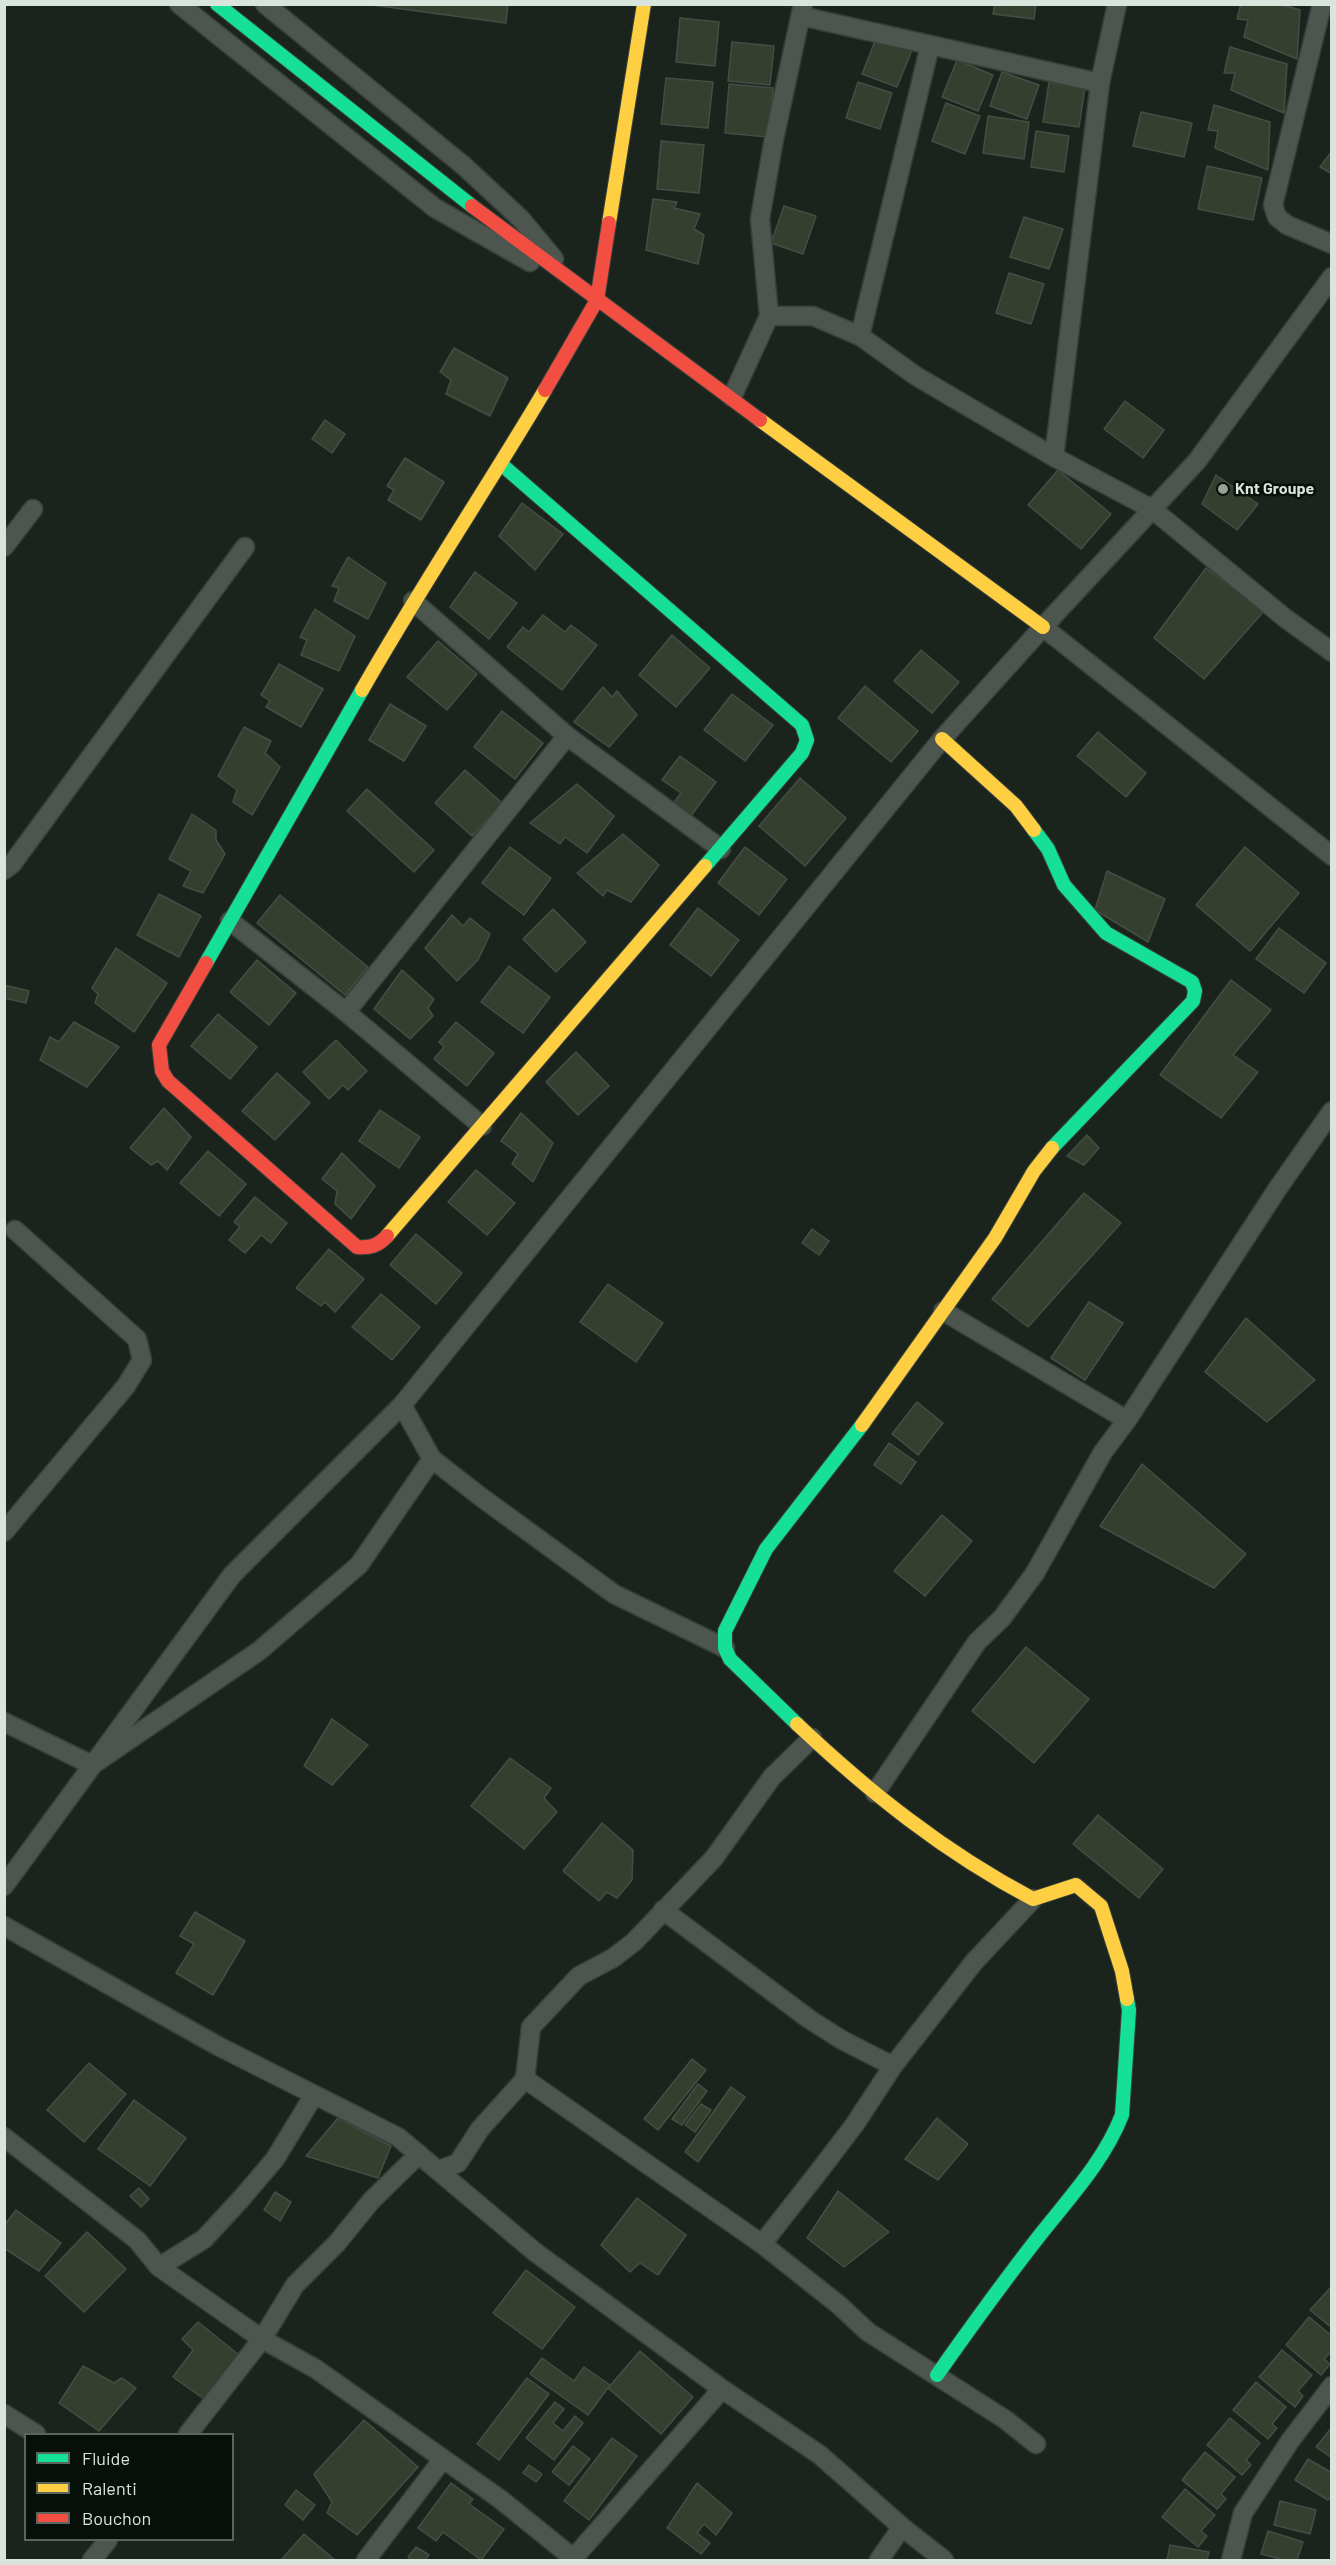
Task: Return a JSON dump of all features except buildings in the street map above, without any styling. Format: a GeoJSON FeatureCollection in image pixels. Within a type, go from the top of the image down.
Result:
{"type":"FeatureCollection","features":[{"type":"Feature","properties":{"kind":"street"},"geometry":{"type":"LineString","coordinates":[[180,4],[435,208],[480,235],[576,286]]}},
{"type":"Feature","properties":{"kind":"street"},"geometry":{"type":"LineString","coordinates":[[218,4],[324,93],[576,286],[732,397],[1043,627],[1332,856]]}},
{"type":"Feature","properties":{"kind":"street"},"geometry":{"type":"LineString","coordinates":[[265,4],[464,166],[520,219],[576,286]]}},
{"type":"Feature","properties":{"kind":"street"},"geometry":{"type":"LineString","coordinates":[[501,464],[802,725],[807,740],[802,753],[721,849],[380,1244],[367,1248],[357,1247],[168,1081],[162,1071],[159,1045],[413,601],[501,464],[597,300],[644,4]]}},
{"type":"Feature","properties":{"kind":"street"},"geometry":{"type":"LineString","coordinates":[[1054,457],[1100,82],[1117,4]]}},
{"type":"Feature","properties":{"kind":"street"},"geometry":{"type":"LineString","coordinates":[[1322,4],[1273,205],[1277,218],[1287,225],[1332,244]]}},
{"type":"Feature","properties":{"kind":"street"},"geometry":{"type":"LineString","coordinates":[[732,397],[769,316],[760,219],[773,144],[802,10],[930,45],[1100,82]]}},
{"type":"Feature","properties":{"kind":"street"},"geometry":{"type":"LineString","coordinates":[[860,336],[930,45]]}},
{"type":"Feature","properties":{"kind":"street"},"geometry":{"type":"LineString","coordinates":[[4,1886],[232,1575],[402,1405],[942,739],[1197,461],[1332,277]]}},
{"type":"Feature","properties":{"kind":"street"},"geometry":{"type":"LineString","coordinates":[[769,316],[813,316],[860,336],[916,376],[1054,457],[1152,509],[1284,618],[1332,652]]}},
{"type":"Feature","properties":{"kind":"street"},"geometry":{"type":"LineString","coordinates":[[4,547],[33,509]]}},
{"type":"Feature","properties":{"kind":"street"},"geometry":{"type":"LineString","coordinates":[[4,870],[12,864],[244,547]]}},
{"type":"Feature","properties":{"kind":"street"},"geometry":{"type":"LineString","coordinates":[[413,601],[567,736],[721,849]]}},
{"type":"Feature","properties":{"kind":"street"},"geometry":{"type":"LineString","coordinates":[[346,1012],[567,736]]}},
{"type":"Feature","properties":{"kind":"street"},"geometry":{"type":"LineString","coordinates":[[942,739],[1016,806],[1048,849],[1064,885],[1106,933],[1192,982],[1195,991],[1193,1001],[1084,1116],[1056,1142],[1034,1171],[995,1238],[840,1455],[766,1549],[729,1621],[725,1631],[725,1648],[730,1659],[812,1738],[911,1822],[976,1868],[1033,1899]]}},
{"type":"Feature","properties":{"kind":"street"},"geometry":{"type":"LineString","coordinates":[[230,921],[346,1012],[482,1126]]}},
{"type":"Feature","properties":{"kind":"street"},"geometry":{"type":"LineString","coordinates":[[876,1793],[977,1642],[1002,1618],[1035,1573],[1103,1452],[1127,1420],[1278,1188],[1332,1111]]}},
{"type":"Feature","properties":{"kind":"street"},"geometry":{"type":"LineString","coordinates":[[4,1532],[126,1386],[142,1360],[137,1339],[15,1230]]}},
{"type":"Feature","properties":{"kind":"street"},"geometry":{"type":"LineString","coordinates":[[943,1311],[1127,1420]]}},
{"type":"Feature","properties":{"kind":"street"},"geometry":{"type":"LineString","coordinates":[[402,1405],[432,1459],[614,1594],[725,1648]]}},
{"type":"Feature","properties":{"kind":"street"},"geometry":{"type":"LineString","coordinates":[[92,1765],[259,1651],[359,1565],[432,1459]]}},
{"type":"Feature","properties":{"kind":"street"},"geometry":{"type":"LineString","coordinates":[[4,1722],[92,1765]]}},
{"type":"Feature","properties":{"kind":"street"},"geometry":{"type":"LineString","coordinates":[[439,2170],[458,2163],[480,2129],[525,2079],[531,2026],[579,1976],[620,1953],[634,1942],[714,1858],[772,1777],[812,1738]]}},
{"type":"Feature","properties":{"kind":"street"},"geometry":{"type":"LineString","coordinates":[[762,2244],[855,2124],[893,2066],[974,1962],[1033,1899],[1076,1885],[1101,1906],[1122,1971],[1130,2010],[1122,2115],[1118,2130],[1079,2185],[989,2300],[937,2375]]}},
{"type":"Feature","properties":{"kind":"street"},"geometry":{"type":"LineString","coordinates":[[663,1910],[809,2019],[842,2040],[893,2066]]}},
{"type":"Feature","properties":{"kind":"street"},"geometry":{"type":"LineString","coordinates":[[4,1926],[218,2046],[398,2137],[535,2252],[722,2389],[820,2455],[902,2528],[944,2560]]}},
{"type":"Feature","properties":{"kind":"street"},"geometry":{"type":"LineString","coordinates":[[525,2079],[762,2244],[840,2305],[868,2332],[1006,2420],[1036,2444]]}},
{"type":"Feature","properties":{"kind":"street"},"geometry":{"type":"LineString","coordinates":[[159,2267],[204,2239],[241,2199],[275,2159],[314,2095]]}},
{"type":"Feature","properties":{"kind":"street"},"geometry":{"type":"LineString","coordinates":[[4,2136],[136,2240],[159,2267],[262,2338],[316,2369],[500,2499],[572,2559],[722,2389]]}},
{"type":"Feature","properties":{"kind":"street"},"geometry":{"type":"LineString","coordinates":[[189,2433],[262,2338],[295,2285],[337,2243],[371,2201],[419,2154]]}},
{"type":"Feature","properties":{"kind":"street"},"geometry":{"type":"LineString","coordinates":[[1231,2560],[1243,2513],[1290,2441],[1332,2386]]}},
{"type":"Feature","properties":{"kind":"street"},"geometry":{"type":"LineString","coordinates":[[4,2414],[34,2433]]}},
{"type":"Feature","properties":{"kind":"street"},"geometry":{"type":"LineString","coordinates":[[366,2560],[443,2459]]}},
{"type":"Feature","properties":{"kind":"street"},"geometry":{"type":"LineString","coordinates":[[879,2560],[902,2528]]}},
{"type":"Feature","properties":{"kind":"street"},"geometry":{"type":"LineString","coordinates":[[92,2560],[107,2541]]}},
{"type":"Feature","properties":{"kind":"traffic: fast"},"geometry":{"type":"LineString","coordinates":[[217,4],[472,206]]}},
{"type":"Feature","properties":{"kind":"traffic: fast"},"geometry":{"type":"LineString","coordinates":[[501,464],[802,725],[807,740],[802,753],[705,866]]}},
{"type":"Feature","properties":{"kind":"traffic: fast"},"geometry":{"type":"LineString","coordinates":[[206,963],[362,690]]}},
{"type":"Feature","properties":{"kind":"traffic: fast"},"geometry":{"type":"LineString","coordinates":[[1034,830],[1048,849],[1064,885],[1106,933],[1192,982],[1195,991],[1193,1001],[1052,1148]]}},
{"type":"Feature","properties":{"kind":"traffic: fast"},"geometry":{"type":"LineString","coordinates":[[797,1724],[730,1659],[725,1648],[725,1631],[766,1549],[862,1425]]}},
{"type":"Feature","properties":{"kind":"traffic: fast"},"geometry":{"type":"LineString","coordinates":[[937,2375],[1013,2270],[1086,2178],[1115,2132],[1122,2115],[1129,2010],[1127,1999]]}},
{"type":"Feature","properties":{"kind":"traffic: slow"},"geometry":{"type":"LineString","coordinates":[[609,223],[644,4]]}},
{"type":"Feature","properties":{"kind":"traffic: slow"},"geometry":{"type":"LineString","coordinates":[[362,690],[545,390]]}},
{"type":"Feature","properties":{"kind":"traffic: slow"},"geometry":{"type":"LineString","coordinates":[[760,420],[1043,627]]}},
{"type":"Feature","properties":{"kind":"traffic: slow"},"geometry":{"type":"LineString","coordinates":[[942,739],[1016,806],[1034,830]]}},
{"type":"Feature","properties":{"kind":"traffic: slow"},"geometry":{"type":"LineString","coordinates":[[387,1236],[705,866]]}},
{"type":"Feature","properties":{"kind":"traffic: slow"},"geometry":{"type":"LineString","coordinates":[[862,1425],[995,1238],[1034,1171],[1052,1148]]}},
{"type":"Feature","properties":{"kind":"traffic: slow"},"geometry":{"type":"LineString","coordinates":[[797,1724],[880,1797],[938,1841],[1000,1881],[1033,1899],[1076,1885],[1101,1906],[1122,1971],[1127,1999]]}},
{"type":"Feature","properties":{"kind":"traffic: jam"},"geometry":{"type":"LineString","coordinates":[[472,206],[760,420]]}},
{"type":"Feature","properties":{"kind":"traffic: jam"},"geometry":{"type":"LineString","coordinates":[[545,390],[597,300],[609,223]]}},
{"type":"Feature","properties":{"kind":"traffic: jam"},"geometry":{"type":"LineString","coordinates":[[206,963],[159,1045],[162,1071],[168,1081],[357,1247],[374,1246],[387,1236]]}},
{"type":"Feature","properties":{"kind":"place","name":"Knt Groupe"},"geometry":{"type":"Point","coordinates":[1223,489]}}]}
